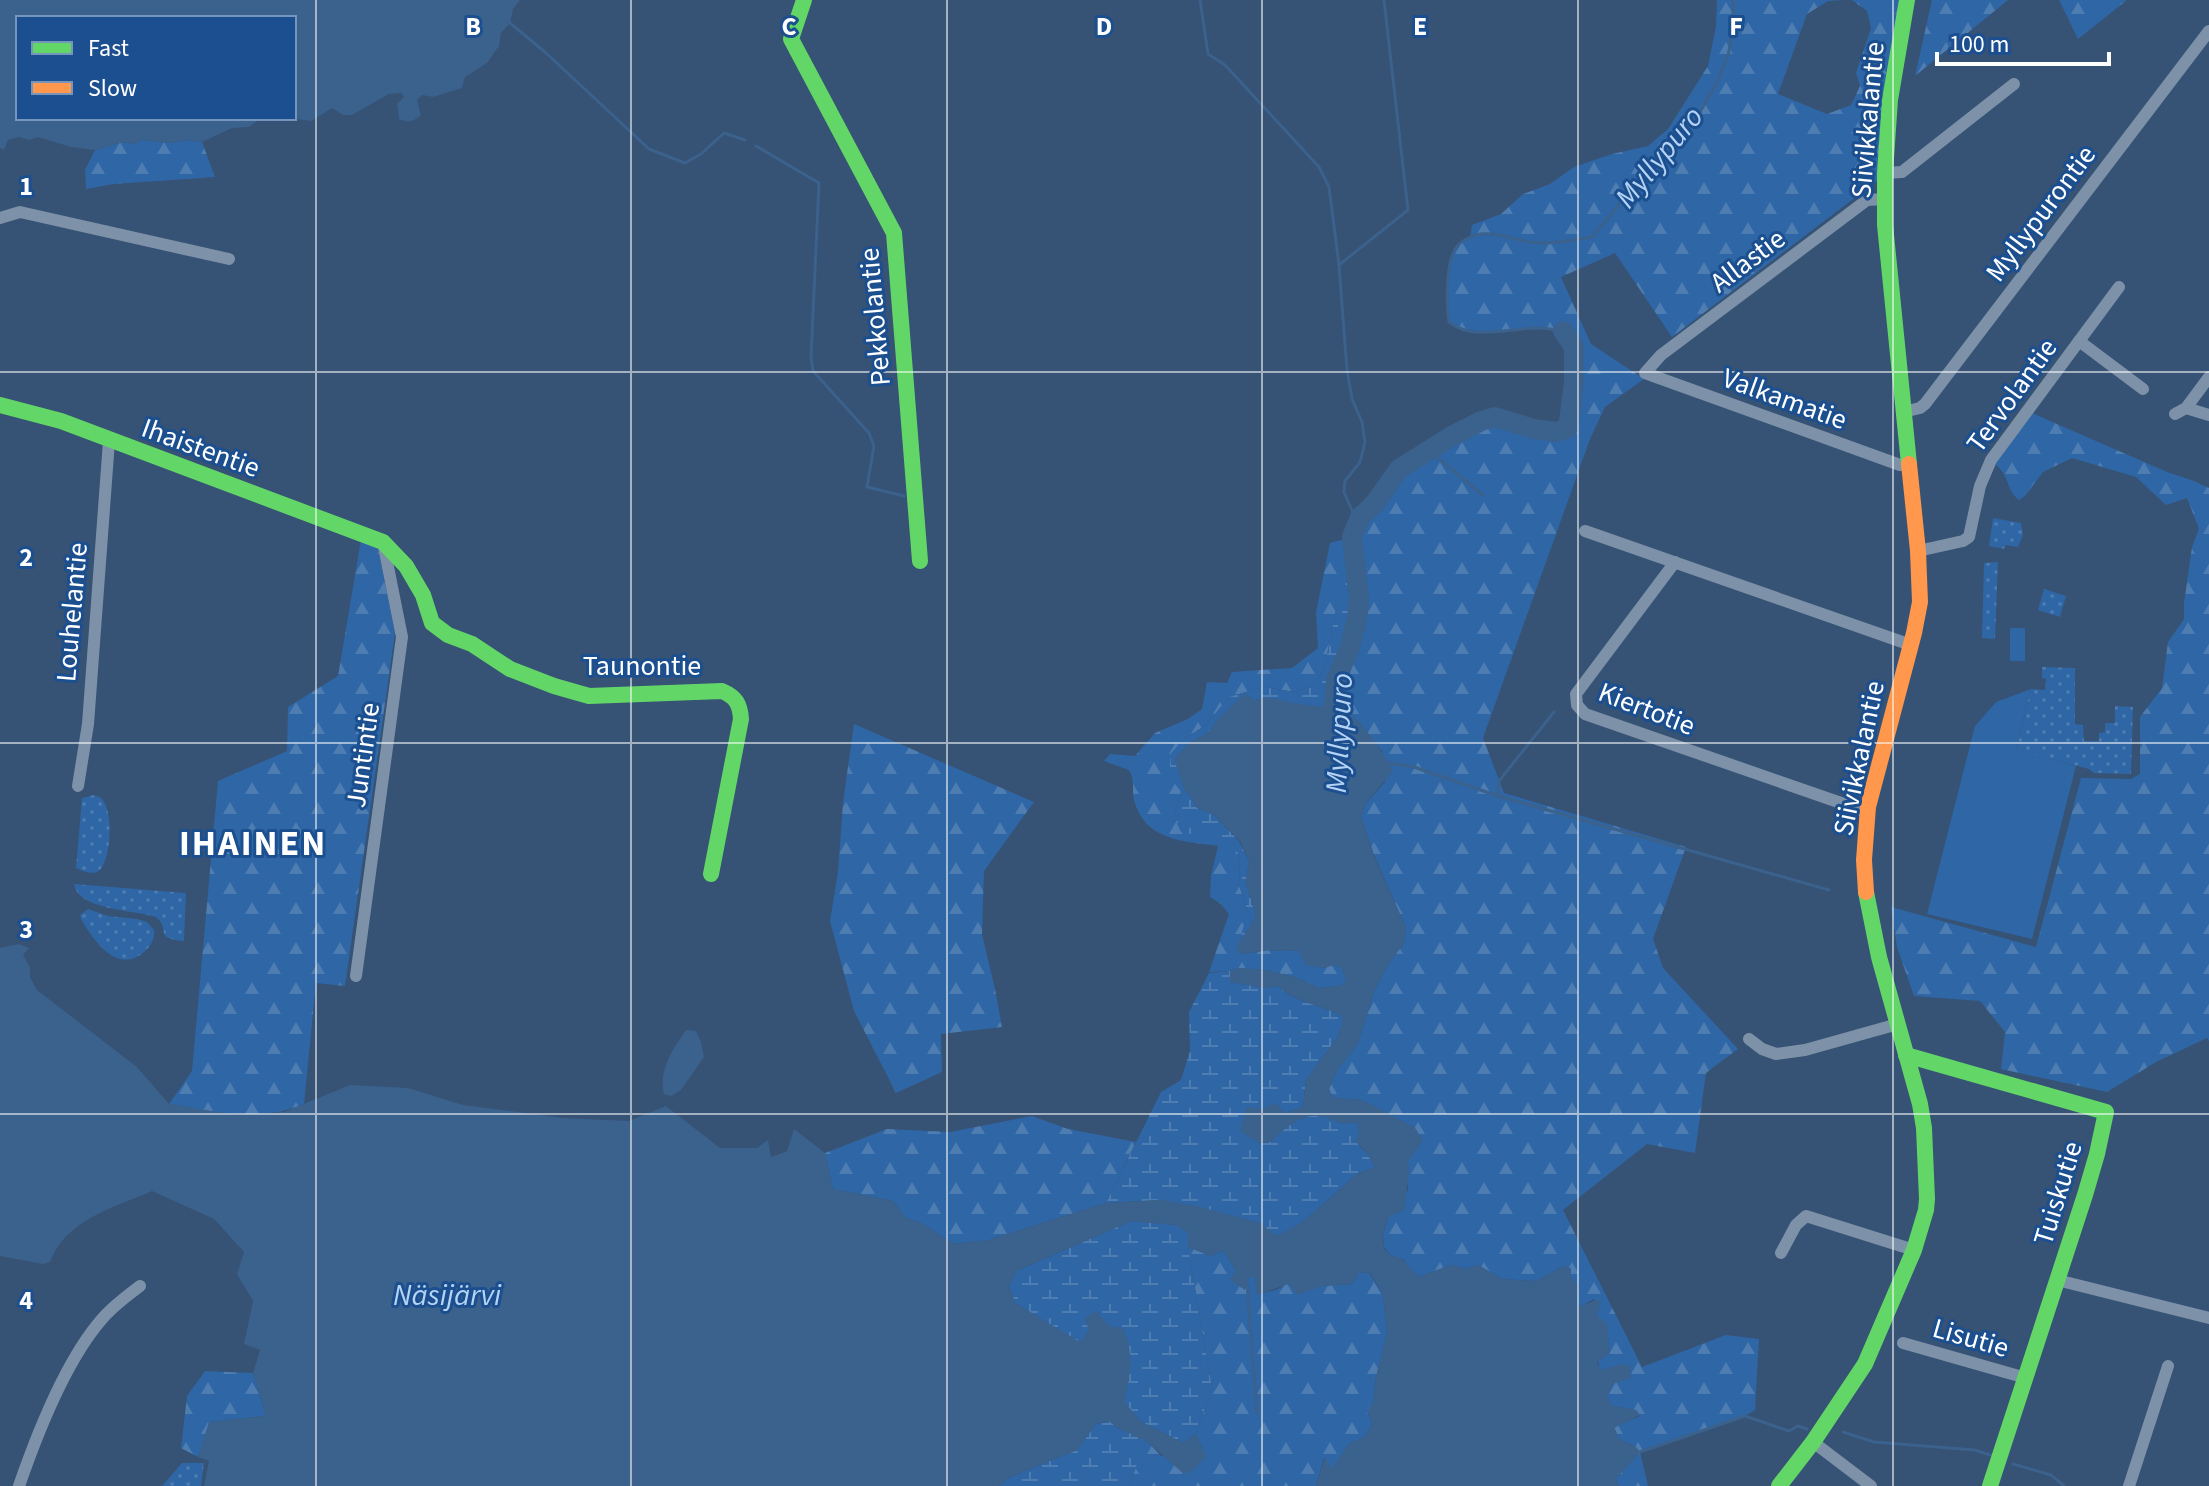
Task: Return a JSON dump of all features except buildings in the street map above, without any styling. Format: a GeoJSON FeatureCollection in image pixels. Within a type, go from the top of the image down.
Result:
{"type":"FeatureCollection","features":[{"type":"Feature","properties":{"kind":"street","name":"Pekkolantie"},"geometry":{"type":"LineString","coordinates":[[804,0],[791,39],[894,233],[920,561]]}},
{"type":"Feature","properties":{"kind":"street","name":"Siivikkalantie"},"geometry":{"type":"LineString","coordinates":[[1779,1486],[1813,1442],[1865,1364],[1914,1250],[1926,1210],[1922,1115],[1871,929],[1865,894],[1864,851],[1867,812],[1920,602],[1918,551],[1885,225],[1890,100],[1907,0]]}},
{"type":"Feature","properties":{"kind":"street","name":"Myllypurontie"},"geometry":{"type":"LineString","coordinates":[[1903,412],[1925,404],[2209,31]]}},
{"type":"Feature","properties":{"kind":"street"},"geometry":{"type":"LineString","coordinates":[[1885,173],[1902,172],[2014,84]]}},
{"type":"Feature","properties":{"kind":"street","name":"Allastie"},"geometry":{"type":"LineString","coordinates":[[1645,373],[1661,355],[1867,200],[1885,199]]}},
{"type":"Feature","properties":{"kind":"street"},"geometry":{"type":"LineString","coordinates":[[0,218],[20,212],[229,259]]}},
{"type":"Feature","properties":{"kind":"street","name":"Tervolantie"},"geometry":{"type":"LineString","coordinates":[[1918,551],[1969,537],[1980,486],[1991,460],[2119,287]]}},
{"type":"Feature","properties":{"kind":"street"},"geometry":{"type":"LineString","coordinates":[[2079,341],[2143,389]]}},
{"type":"Feature","properties":{"kind":"street","name":"Valkamatie"},"geometry":{"type":"LineString","coordinates":[[1645,373],[1900,465],[1908,465]]}},
{"type":"Feature","properties":{"kind":"street"},"geometry":{"type":"LineString","coordinates":[[2209,377],[2180,411],[2209,415]]}},
{"type":"Feature","properties":{"kind":"street","name":"Ihaistentie"},"geometry":{"type":"LineString","coordinates":[[0,405],[61,421],[383,542]]}},
{"type":"Feature","properties":{"kind":"street","name":"Louhelantie"},"geometry":{"type":"LineString","coordinates":[[78,786],[88,724],[109,441]]}},
{"type":"Feature","properties":{"kind":"street"},"geometry":{"type":"LineString","coordinates":[[1585,531],[1911,645]]}},
{"type":"Feature","properties":{"kind":"street","name":"Taunontie"},"geometry":{"type":"LineString","coordinates":[[383,542],[406,566],[423,595],[432,623],[510,669],[589,696],[695,691],[722,691],[733,696],[740,706],[741,719],[711,874]]}},
{"type":"Feature","properties":{"kind":"street","name":"Juntintie"},"geometry":{"type":"LineString","coordinates":[[356,976],[402,637],[383,542]]}},
{"type":"Feature","properties":{"kind":"street","name":"Kiertotie"},"geometry":{"type":"LineString","coordinates":[[1675,562],[1576,694],[1577,705],[1585,714],[1867,812]]}},
{"type":"Feature","properties":{"kind":"street"},"geometry":{"type":"LineString","coordinates":[[1749,1039],[1762,1049],[1776,1054],[1805,1050],[1898,1024]]}},
{"type":"Feature","properties":{"kind":"street","name":"Tuiskutie"},"geometry":{"type":"LineString","coordinates":[[1906,1055],[2106,1112],[2085,1195],[1990,1486]]}},
{"type":"Feature","properties":{"kind":"street"},"geometry":{"type":"LineString","coordinates":[[1781,1253],[1796,1225],[1806,1216],[1914,1250]]}},
{"type":"Feature","properties":{"kind":"street"},"geometry":{"type":"LineString","coordinates":[[2057,1280],[2209,1318]]}},
{"type":"Feature","properties":{"kind":"street"},"geometry":{"type":"LineString","coordinates":[[19,1486],[42,1425],[83,1346],[103,1318],[140,1286]]}},
{"type":"Feature","properties":{"kind":"street","name":"Lisutie"},"geometry":{"type":"LineString","coordinates":[[1903,1343],[2026,1378]]}},
{"type":"Feature","properties":{"kind":"street"},"geometry":{"type":"LineString","coordinates":[[2129,1486],[2168,1366]]}},
{"type":"Feature","properties":{"kind":"street"},"geometry":{"type":"LineString","coordinates":[[1813,1442],[1871,1486]]}},
{"type":"Feature","properties":{"kind":"green space"},"geometry":{"type":"Polygon","coordinates":[[[1717,0],[1844,0],[1828,1],[1807,14],[1778,94],[1827,114],[1851,105],[1860,86],[1856,73],[1871,28],[1867,11],[1852,0],[1901,0],[1878,180],[1672,337],[1615,253],[1561,277],[1591,344],[1644,379],[1605,407],[1590,439],[1483,738],[1504,793],[1686,847],[1653,939],[1663,968],[1738,1049],[1706,1073],[1695,1153],[1647,1144],[1563,1210],[1642,1367],[1726,1335],[1759,1339],[1755,1410],[1640,1452],[1648,1486],[1619,1486],[1616,1479],[1636,1447],[1619,1439],[1614,1427],[1640,1416],[1636,1410],[1611,1406],[1607,1396],[1612,1384],[1630,1365],[1602,1371],[1597,1355],[1594,1299],[1581,1306],[1576,1305],[1571,1277],[1564,1266],[1536,1281],[1502,1279],[1478,1265],[1466,1269],[1451,1265],[1419,1277],[1410,1271],[1404,1260],[1390,1255],[1384,1247],[1383,1235],[1388,1217],[1408,1190],[1408,1161],[1415,1128],[1361,1100],[1333,1098],[1329,1089],[1337,1070],[1358,1043],[1374,991],[1404,943],[1406,928],[1361,817],[1365,804],[1385,782],[1382,751],[1346,710],[1335,708],[1336,680],[1350,647],[1359,599],[1352,539],[1345,556],[1347,579],[1335,614],[1325,665],[1315,685],[1295,692],[1263,687],[1229,697],[1206,725],[1184,739],[1181,792],[1174,817],[1232,842],[1240,857],[1239,885],[1248,912],[1242,954],[1298,950],[1323,968],[1333,965],[1341,967],[1347,980],[1340,986],[1319,988],[1294,977],[1265,970],[1238,968],[1209,972],[1229,914],[1210,897],[1211,875],[1218,846],[1179,840],[1156,831],[1139,814],[1129,770],[1104,761],[1110,754],[1135,756],[1155,733],[1188,719],[1202,709],[1207,682],[1227,683],[1232,672],[1292,668],[1318,648],[1316,612],[1330,543],[1352,537],[1360,521],[1404,466],[1460,431],[1495,417],[1547,431],[1568,428],[1574,382],[1574,347],[1563,331],[1538,328],[1480,332],[1458,328],[1449,322],[1447,293],[1454,251],[1470,237],[1472,225],[1501,214],[1523,194],[1550,184],[1574,167],[1648,146],[1668,129],[1708,66],[1716,26],[1717,0]]]}},
{"type":"Feature","properties":{"kind":"green space"},"geometry":{"type":"Polygon","coordinates":[[[1932,0],[2008,0],[1915,76],[1932,0]]]}},
{"type":"Feature","properties":{"kind":"green space"},"geometry":{"type":"Polygon","coordinates":[[[2059,0],[2127,0],[2078,39],[2059,0]]]}},
{"type":"Feature","properties":{"kind":"green space"},"geometry":{"type":"Polygon","coordinates":[[[142,140],[202,142],[215,177],[86,189],[85,170],[95,150],[142,140]]]}},
{"type":"Feature","properties":{"kind":"green space"},"geometry":{"type":"Polygon","coordinates":[[[2032,413],[2209,488],[2209,1041],[2207,1038],[2156,1062],[2107,1092],[2001,1069],[2005,1032],[1980,1001],[1914,996],[1897,947],[1891,907],[2036,947],[2081,778],[2131,779],[2140,774],[2140,717],[2162,688],[2168,642],[2184,619],[2192,547],[2199,529],[2187,498],[2166,505],[2136,477],[2072,458],[2043,472],[2019,500],[1995,464],[2032,413]]]}},
{"type":"Feature","properties":{"kind":"green space"},"geometry":{"type":"Polygon","coordinates":[[[1993,518],[2021,523],[2023,535],[2018,547],[2005,545],[2004,549],[1989,546],[1993,518]]]}},
{"type":"Feature","properties":{"kind":"green space"},"geometry":{"type":"Polygon","coordinates":[[[1352,537],[1359,598],[1357,618],[1335,687],[1335,708],[1263,698],[1217,720],[1209,732],[1188,744],[1184,789],[1196,807],[1214,815],[1239,841],[1249,861],[1246,882],[1256,917],[1238,944],[1248,912],[1239,885],[1240,857],[1232,842],[1181,832],[1174,817],[1181,792],[1169,776],[1171,753],[1184,739],[1206,725],[1229,697],[1263,687],[1295,692],[1315,685],[1325,665],[1335,614],[1347,579],[1345,555],[1352,537]]]}},
{"type":"Feature","properties":{"kind":"green space"},"geometry":{"type":"Polygon","coordinates":[[[361,540],[378,549],[395,633],[345,986],[316,983],[304,1104],[271,1113],[237,1114],[169,1104],[192,1071],[218,781],[287,751],[288,707],[338,676],[361,540]]]}},
{"type":"Feature","properties":{"kind":"green space"},"geometry":{"type":"Polygon","coordinates":[[[1998,562],[1995,639],[1982,638],[1984,563],[1998,562]]]}},
{"type":"Feature","properties":{"kind":"green space"},"geometry":{"type":"Polygon","coordinates":[[[2044,589],[2066,596],[2060,617],[2038,610],[2044,589]]]}},
{"type":"Feature","properties":{"kind":"green space"},"geometry":{"type":"Polygon","coordinates":[[[2010,628],[2025,628],[2025,661],[2010,661],[2010,628]]]}},
{"type":"Feature","properties":{"kind":"green space"},"geometry":{"type":"Polygon","coordinates":[[[2042,667],[2075,668],[2075,724],[2083,725],[2084,741],[2099,741],[2099,733],[2105,732],[2105,723],[2115,723],[2115,706],[2133,707],[2131,774],[2094,773],[2089,769],[2016,750],[2031,689],[2045,690],[2046,679],[2042,678],[2042,667]]]}},
{"type":"Feature","properties":{"kind":"green space"},"geometry":{"type":"Polygon","coordinates":[[[2031,689],[2016,749],[2076,766],[2032,939],[1927,914],[1975,726],[1996,702],[2031,689]]]}},
{"type":"Feature","properties":{"kind":"green space"},"geometry":{"type":"Polygon","coordinates":[[[854,724],[1034,802],[984,871],[982,934],[1002,1027],[941,1034],[942,1072],[896,1093],[854,1011],[830,921],[854,724]]]}},
{"type":"Feature","properties":{"kind":"green space"},"geometry":{"type":"Polygon","coordinates":[[[94,795],[101,798],[107,808],[110,837],[104,864],[100,870],[91,873],[76,868],[82,798],[94,795]]]}},
{"type":"Feature","properties":{"kind":"green space"},"geometry":{"type":"Polygon","coordinates":[[[74,884],[186,893],[184,941],[165,936],[163,926],[156,917],[96,904],[78,893],[74,884]]]}},
{"type":"Feature","properties":{"kind":"green space"},"geometry":{"type":"Polygon","coordinates":[[[88,909],[108,916],[147,922],[154,930],[152,942],[134,958],[125,960],[116,957],[100,945],[81,919],[80,915],[88,909]]]}},
{"type":"Feature","properties":{"kind":"green space"},"geometry":{"type":"Polygon","coordinates":[[[1230,971],[1230,982],[1266,988],[1278,986],[1292,996],[1342,1016],[1337,1038],[1306,1080],[1303,1107],[1285,1113],[1258,1143],[1270,1142],[1286,1127],[1314,1115],[1341,1123],[1358,1122],[1360,1147],[1375,1167],[1357,1174],[1303,1222],[1276,1237],[1260,1223],[1161,1200],[1106,1203],[1161,1092],[1181,1080],[1190,1051],[1189,1012],[1209,973],[1230,971]]]}},
{"type":"Feature","properties":{"kind":"green space"},"geometry":{"type":"Polygon","coordinates":[[[1032,1116],[1068,1129],[1136,1142],[1106,1203],[989,1240],[954,1244],[921,1223],[906,1218],[893,1201],[833,1189],[825,1153],[887,1129],[950,1132],[1032,1116]]]}},
{"type":"Feature","properties":{"kind":"green space"},"geometry":{"type":"Polygon","coordinates":[[[1131,1221],[1176,1225],[1188,1232],[1212,1388],[1196,1434],[1183,1443],[1140,1421],[1123,1401],[1129,1379],[1089,1331],[1080,1343],[1015,1303],[1009,1286],[1016,1271],[1131,1221]]]}},
{"type":"Feature","properties":{"kind":"green space"},"geometry":{"type":"Polygon","coordinates":[[[1188,1247],[1211,1256],[1223,1250],[1236,1270],[1255,1277],[1257,1294],[1289,1283],[1297,1294],[1322,1286],[1352,1284],[1359,1272],[1369,1273],[1383,1294],[1387,1333],[1373,1403],[1368,1413],[1372,1424],[1366,1436],[1349,1444],[1332,1470],[1324,1458],[1316,1486],[1129,1486],[1146,1440],[1161,1456],[1206,1457],[1196,1434],[1212,1388],[1188,1247]]]}},
{"type":"Feature","properties":{"kind":"green space"},"geometry":{"type":"Polygon","coordinates":[[[205,1371],[253,1373],[266,1416],[210,1422],[198,1457],[181,1448],[187,1396],[205,1371]]]}},
{"type":"Feature","properties":{"kind":"green space"},"geometry":{"type":"Polygon","coordinates":[[[1109,1421],[1146,1440],[1129,1486],[999,1486],[1010,1477],[1077,1450],[1096,1424],[1109,1421]]]}},
{"type":"Feature","properties":{"kind":"green space"},"geometry":{"type":"Polygon","coordinates":[[[182,1463],[204,1463],[201,1486],[162,1486],[182,1463]]]}},
{"type":"Feature","properties":{"kind":"water"},"geometry":{"type":"Polygon","coordinates":[[[0,0],[520,0],[513,9],[510,23],[501,33],[499,46],[487,63],[465,77],[462,88],[433,97],[422,95],[417,100],[421,115],[408,121],[399,119],[397,104],[404,97],[401,93],[389,94],[352,115],[343,115],[332,108],[311,121],[296,119],[296,16],[16,16],[16,120],[259,120],[249,127],[232,128],[202,142],[142,140],[95,150],[71,147],[38,137],[29,140],[19,137],[8,140],[4,150],[0,148],[0,0]]]}},
{"type":"Feature","properties":{"kind":"water","name":"Näsijärvi"},"geometry":{"type":"Polygon","coordinates":[[[1244,694],[1256,700],[1272,699],[1348,712],[1378,746],[1393,771],[1365,804],[1361,817],[1374,856],[1406,928],[1404,943],[1374,991],[1358,1043],[1337,1070],[1329,1089],[1333,1098],[1361,1100],[1415,1128],[1423,1140],[1408,1161],[1404,1210],[1388,1217],[1384,1246],[1419,1277],[1451,1265],[1466,1269],[1478,1265],[1502,1279],[1536,1281],[1564,1266],[1571,1268],[1571,1277],[1579,1288],[1576,1305],[1601,1300],[1597,1316],[1607,1324],[1610,1353],[1597,1362],[1602,1370],[1630,1365],[1631,1378],[1612,1384],[1607,1396],[1612,1406],[1636,1410],[1640,1415],[1614,1428],[1619,1439],[1640,1452],[1616,1479],[1619,1486],[1316,1486],[1325,1457],[1332,1469],[1349,1444],[1366,1436],[1372,1424],[1368,1413],[1373,1403],[1387,1333],[1383,1294],[1370,1273],[1359,1272],[1352,1284],[1322,1286],[1297,1295],[1289,1283],[1256,1295],[1255,1277],[1249,1277],[1245,1290],[1230,1280],[1236,1270],[1223,1250],[1211,1256],[1188,1247],[1188,1232],[1175,1225],[1131,1221],[1016,1271],[1009,1287],[1015,1303],[1080,1342],[1089,1331],[1085,1318],[1096,1311],[1109,1326],[1123,1328],[1131,1364],[1124,1401],[1140,1421],[1183,1443],[1196,1434],[1206,1457],[1184,1474],[1146,1441],[1109,1421],[1096,1424],[1077,1450],[1010,1477],[999,1486],[204,1486],[209,1461],[198,1457],[209,1422],[266,1416],[253,1373],[260,1350],[244,1344],[253,1301],[237,1274],[244,1252],[214,1219],[152,1191],[107,1209],[79,1225],[67,1235],[50,1262],[43,1264],[0,1256],[0,948],[19,944],[29,948],[23,955],[37,990],[137,1067],[169,1104],[235,1115],[284,1112],[350,1085],[408,1088],[463,1105],[564,1118],[629,1121],[666,1106],[720,1148],[757,1148],[768,1140],[771,1157],[787,1151],[794,1129],[825,1153],[833,1189],[893,1201],[906,1218],[921,1223],[954,1244],[989,1240],[1106,1203],[1161,1200],[1260,1223],[1277,1236],[1303,1222],[1357,1174],[1375,1167],[1355,1141],[1359,1135],[1357,1122],[1340,1123],[1313,1115],[1299,1119],[1271,1142],[1259,1143],[1240,1131],[1247,1107],[1262,1109],[1275,1103],[1285,1113],[1303,1107],[1306,1080],[1337,1038],[1342,1016],[1293,996],[1278,986],[1266,988],[1230,982],[1230,971],[1238,968],[1265,970],[1294,977],[1319,988],[1340,986],[1347,980],[1341,967],[1306,965],[1298,950],[1242,954],[1236,950],[1256,917],[1246,882],[1249,861],[1240,841],[1214,815],[1196,807],[1184,789],[1174,759],[1188,744],[1209,732],[1244,694]]]}},
{"type":"Feature","properties":{"kind":"water"},"geometry":{"type":"Polygon","coordinates":[[[686,1030],[696,1031],[704,1057],[681,1090],[671,1096],[664,1094],[665,1068],[686,1030]]]}},
{"type":"Feature","properties":{"kind":"waterway"},"geometry":{"type":"LineString","coordinates":[[1200,0],[1208,54],[1225,65],[1319,167],[1329,187],[1347,370],[1365,442],[1360,462],[1345,481],[1344,492],[1358,524]]}},
{"type":"Feature","properties":{"kind":"waterway"},"geometry":{"type":"LineString","coordinates":[[1339,265],[1408,210],[1384,0]]}},
{"type":"Feature","properties":{"kind":"waterway","name":"Myllypuro"},"geometry":{"type":"LineString","coordinates":[[1563,331],[1538,328],[1480,332],[1458,328],[1449,322],[1448,281],[1454,250],[1464,240],[1481,234],[1538,243],[1592,237],[1693,124],[1728,56],[1733,29],[1733,0]]}},
{"type":"Feature","properties":{"kind":"waterway"},"geometry":{"type":"LineString","coordinates":[[510,23],[649,149],[685,163],[701,154],[724,133],[745,140]]}},
{"type":"Feature","properties":{"kind":"waterway"},"geometry":{"type":"LineString","coordinates":[[756,146],[819,183],[811,357],[813,371],[869,433],[874,446],[867,487],[904,496]]}},
{"type":"Feature","properties":{"kind":"waterway","name":"Myllypuro"},"geometry":{"type":"LineString","coordinates":[[1343,733],[1334,703],[1336,680],[1350,647],[1357,618],[1359,599],[1352,537],[1360,517],[1375,503],[1399,469],[1481,421],[1495,417],[1534,429],[1556,432],[1568,428],[1574,382],[1574,347],[1563,331]]}},
{"type":"Feature","properties":{"kind":"waterway"},"geometry":{"type":"LineString","coordinates":[[1429,451],[1483,495]]}},
{"type":"Feature","properties":{"kind":"waterway"},"geometry":{"type":"LineString","coordinates":[[1498,796],[1499,781],[1554,712]]}},
{"type":"Feature","properties":{"kind":"waterway"},"geometry":{"type":"LineString","coordinates":[[1389,763],[1414,767],[1498,796],[1829,890]]}},
{"type":"Feature","properties":{"kind":"waterway"},"geometry":{"type":"LineString","coordinates":[[1247,1283],[1257,1413]]}},
{"type":"Feature","properties":{"kind":"waterway"},"geometry":{"type":"LineString","coordinates":[[1640,1452],[1745,1416],[1789,1431],[1798,1426],[1807,1429]]}},
{"type":"Feature","properties":{"kind":"waterway"},"geometry":{"type":"LineString","coordinates":[[1843,1432],[1874,1442],[1975,1450],[1993,1456]]}},
{"type":"Feature","properties":{"kind":"waterway"},"geometry":{"type":"LineString","coordinates":[[2013,1464],[2051,1475],[2064,1486]]}},
{"type":"Feature","properties":{"kind":"traffic: fast"},"geometry":{"type":"LineString","coordinates":[[804,0],[791,39],[894,233],[920,561]]}},
{"type":"Feature","properties":{"kind":"traffic: fast"},"geometry":{"type":"LineString","coordinates":[[1907,0],[1890,100],[1885,225],[1909,464]]}},
{"type":"Feature","properties":{"kind":"traffic: fast"},"geometry":{"type":"LineString","coordinates":[[0,405],[61,421],[383,542],[406,566],[423,595],[432,623],[510,669],[589,696],[722,691],[731,696],[738,705],[741,719],[711,874]]}},
{"type":"Feature","properties":{"kind":"traffic: fast"},"geometry":{"type":"LineString","coordinates":[[1779,1486],[1813,1442],[1865,1364],[1914,1250],[1926,1210],[1924,1128],[1920,1104],[1879,957],[1866,892]]}},
{"type":"Feature","properties":{"kind":"traffic: fast"},"geometry":{"type":"LineString","coordinates":[[1906,1055],[2106,1112],[2085,1195],[1990,1486]]}},
{"type":"Feature","properties":{"kind":"traffic: slow"},"geometry":{"type":"LineString","coordinates":[[1866,892],[1864,860],[1868,807],[1920,602],[1909,464]]}},
{"type":"Feature","properties":{"kind":"district","name":"IHAINEN"},"geometry":{"type":"Point","coordinates":[253,842]}}]}
